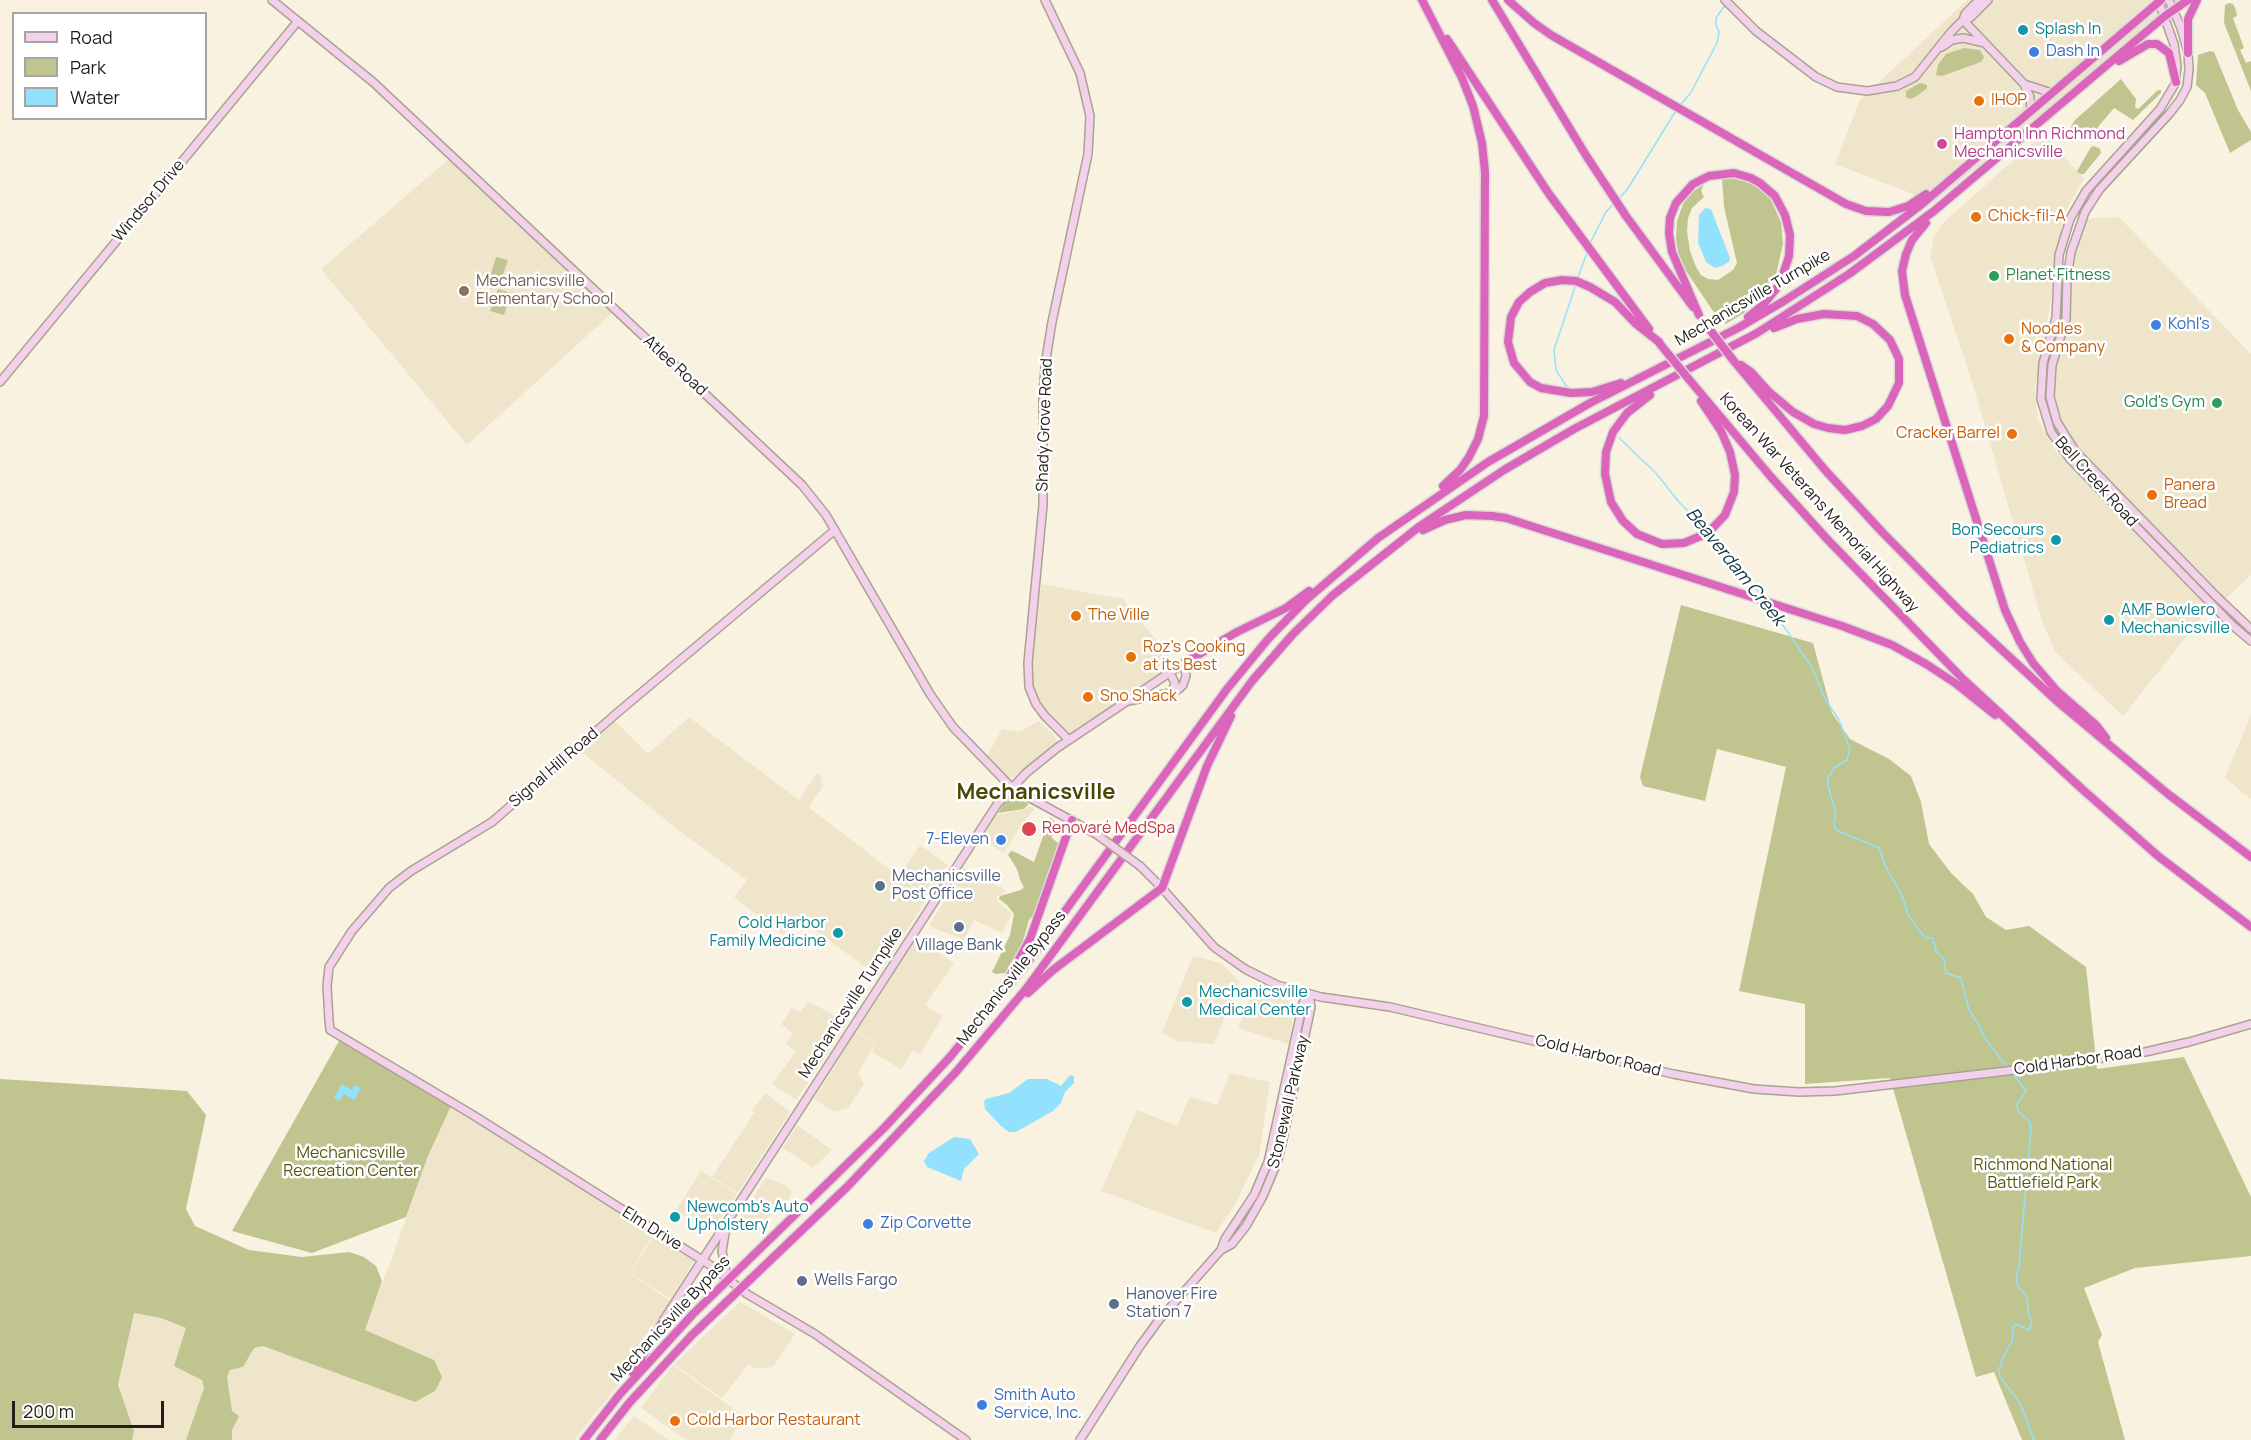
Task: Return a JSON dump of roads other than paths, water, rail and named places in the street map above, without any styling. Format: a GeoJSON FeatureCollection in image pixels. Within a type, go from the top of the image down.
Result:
{"type":"FeatureCollection","features":[{"type":"Feature","properties":{"kind":"highway"},"geometry":{"type":"LineString","coordinates":[[1423,0],[1510,138],[1575,232],[1660,343],[1687,376],[1723,435],[1734,464],[1734,492],[1722,519],[1708,533],[1684,543],[1654,542],[1636,534],[1627,526],[1611,502],[1605,481],[1605,463],[1613,432],[1626,413],[1645,397],[1694,368]]}},
{"type":"Feature","properties":{"kind":"highway"},"geometry":{"type":"LineString","coordinates":[[1378,538],[1460,470],[1478,439],[1485,403],[1485,172],[1482,142],[1477,118],[1466,88],[1423,0]]}},
{"type":"Feature","properties":{"kind":"highway"},"geometry":{"type":"LineString","coordinates":[[1492,0],[1626,216],[1701,318],[1733,360],[1800,417],[1837,430],[1862,426],[1876,419],[1893,399],[1900,375],[1897,353],[1884,333],[1865,320],[1846,315],[1824,314],[1797,319],[1714,356]]}},
{"type":"Feature","properties":{"kind":"highway"},"geometry":{"type":"LineString","coordinates":[[1508,0],[1534,24],[1551,35],[1846,204],[1876,212],[1889,212],[1908,206],[2007,131]]}},
{"type":"Feature","properties":{"kind":"highway","name":"Mechanicsville Turnpike"},"geometry":{"type":"LineString","coordinates":[[1357,555],[1441,493],[1511,448],[1590,403],[1706,345],[1784,301],[1854,256],[1922,204],[2159,0]]}},
{"type":"Feature","properties":{"kind":"highway","name":"Mechanicsville Turnpike"},"geometry":{"type":"LineString","coordinates":[[1390,548],[1527,455],[1590,420],[1694,368],[1790,313],[1849,274],[1991,165],[2165,16],[2188,0]]}},
{"type":"Feature","properties":{"kind":"highway"},"geometry":{"type":"LineString","coordinates":[[2187,53],[2188,19],[2197,0]]}},
{"type":"Feature","properties":{"kind":"highway"},"geometry":{"type":"LineString","coordinates":[[2098,73],[2152,44],[2162,46],[2169,53],[2175,82]]}},
{"type":"Feature","properties":{"kind":"highway"},"geometry":{"type":"LineString","coordinates":[[1991,165],[1922,226],[1912,240],[1903,263],[1902,279],[1905,295],[2002,602],[2014,632],[2025,652],[2048,682],[2096,725],[2120,754]]}},
{"type":"Feature","properties":{"kind":"highway"},"geometry":{"type":"LineString","coordinates":[[1701,318],[1670,247],[1669,224],[1673,210],[1686,190],[1700,179],[1734,173],[1752,178],[1774,196],[1785,215],[1790,235],[1787,266],[1780,284],[1764,304],[1706,345]]}},
{"type":"Feature","properties":{"kind":"highway"},"geometry":{"type":"LineString","coordinates":[[1660,343],[1635,323],[1618,305],[1590,286],[1570,280],[1553,281],[1536,287],[1515,309],[1509,325],[1508,342],[1514,363],[1525,377],[1537,386],[1560,393],[1592,392],[1613,386],[1684,356]]}},
{"type":"Feature","properties":{"kind":"highway","name":"Korean War Veterans Memorial Highway"},"geometry":{"type":"LineString","coordinates":[[1742,368],[1825,470],[1922,573],[2036,682],[2120,754],[2251,857]]}},
{"type":"Feature","properties":{"kind":"highway","name":"Korean War Veterans Memorial Highway"},"geometry":{"type":"LineString","coordinates":[[1701,397],[1870,585],[1964,680],[2158,856],[2251,927]]}},
{"type":"Feature","properties":{"kind":"highway"},"geometry":{"type":"LineString","coordinates":[[1333,595],[1423,529],[1444,520],[1477,515],[1492,516],[1515,521],[1739,595],[1864,633],[1904,651],[1945,676],[1978,704],[2022,735]]}},
{"type":"Feature","properties":{"kind":"highway","name":"Mechanicsville Bypass"},"geometry":{"type":"LineString","coordinates":[[600,1440],[630,1402],[696,1330],[880,1154],[975,1051],[1026,989],[1235,703],[1280,648],[1333,595],[1390,548]]}},
{"type":"Feature","properties":{"kind":"highway"},"geometry":{"type":"LineString","coordinates":[[1184,663],[1237,632],[1286,608],[1357,555]]}},
{"type":"Feature","properties":{"kind":"highway","name":"Mechanicsville Bypass"},"geometry":{"type":"LineString","coordinates":[[618,1396],[728,1278],[884,1128],[973,1029],[1030,959],[1246,664],[1300,606],[1357,555]]}},
{"type":"Feature","properties":{"kind":"highway"},"geometry":{"type":"LineString","coordinates":[[975,1051],[1030,991],[1053,970],[1162,888],[1218,742],[1235,710],[1280,648]]}},
{"type":"Feature","properties":{"kind":"highway"},"geometry":{"type":"LineString","coordinates":[[973,1029],[1027,947],[1072,820]]}},
{"type":"Feature","properties":{"kind":"highway"},"geometry":{"type":"LineString","coordinates":[[584,1440],[618,1396],[661,1324]]}},
{"type":"Feature","properties":{"kind":"main road","name":"Atlee Road"},"geometry":{"type":"LineString","coordinates":[[272,0],[380,88],[782,466],[818,503],[947,720],[1012,788]]}},
{"type":"Feature","properties":{"kind":"main road","name":"Shady Grove Road"},"geometry":{"type":"LineString","coordinates":[[1045,0],[1080,73],[1089,106],[1091,128],[1088,154],[1046,359],[1043,401],[1043,505],[1028,663],[1029,687],[1036,704],[1069,740]]}},
{"type":"Feature","properties":{"kind":"main road"},"geometry":{"type":"LineString","coordinates":[[1725,0],[1744,20],[1816,76],[1837,87],[1849,90],[1878,91],[1904,84],[1921,72],[1963,20],[1965,14],[1979,0]]}},
{"type":"Feature","properties":{"kind":"main road"},"geometry":{"type":"LineString","coordinates":[[1963,20],[1970,18],[1988,0]]}},
{"type":"Feature","properties":{"kind":"main road","name":"Bell Creek Road"},"geometry":{"type":"LineString","coordinates":[[2159,0],[2176,56],[2175,82],[2165,104],[2092,183],[2074,209],[2059,255],[2056,318],[2043,363],[2041,399],[2051,432],[2070,459],[2224,617],[2251,641]]}},
{"type":"Feature","properties":{"kind":"main road","name":"Bell Creek Road"},"geometry":{"type":"LineString","coordinates":[[2169,0],[2187,53],[2189,78],[2180,100],[2088,205],[2071,252],[2067,278],[2066,319],[2052,365],[2050,397],[2057,422],[2075,451],[2217,597],[2251,628]]}},
{"type":"Feature","properties":{"kind":"main road"},"geometry":{"type":"LineString","coordinates":[[1963,20],[2024,84],[2030,98],[2031,111]]}},
{"type":"Feature","properties":{"kind":"main road","name":"Windsor Drive"},"geometry":{"type":"LineString","coordinates":[[0,382],[298,21]]}},
{"type":"Feature","properties":{"kind":"main road"},"geometry":{"type":"LineString","coordinates":[[1935,52],[1947,43],[1958,39],[1969,38],[1986,44]]}},
{"type":"Feature","properties":{"kind":"main road"},"geometry":{"type":"LineString","coordinates":[[2024,84],[2052,93]]}},
{"type":"Feature","properties":{"kind":"main road","name":"Signal Hill Road"},"geometry":{"type":"LineString","coordinates":[[330,1030],[327,1005],[329,967],[352,931],[378,898],[411,871],[492,822],[616,713],[835,530]]}},
{"type":"Feature","properties":{"kind":"main road","name":"Mechanicsville Turnpike"},"geometry":{"type":"LineString","coordinates":[[661,1324],[990,814],[1035,765],[1184,663]]}},
{"type":"Feature","properties":{"kind":"main road"},"geometry":{"type":"LineString","coordinates":[[1128,701],[1170,693],[1184,685],[1186,674],[1184,663]]}},
{"type":"Feature","properties":{"kind":"main road"},"geometry":{"type":"LineString","coordinates":[[1170,673],[1175,683],[1170,693]]}},
{"type":"Feature","properties":{"kind":"main road","name":"Cold Harbor Road"},"geometry":{"type":"LineString","coordinates":[[1012,788],[1096,834],[1140,866],[1198,930],[1228,958],[1277,985],[1309,994],[1390,1007],[1673,1074],[1754,1089],[1799,1092],[1835,1091],[1987,1074],[2153,1050],[2251,1024]]}},
{"type":"Feature","properties":{"kind":"main road","name":"Stonewall Parkway"},"geometry":{"type":"LineString","coordinates":[[1080,1440],[1159,1320],[1221,1251],[1232,1244],[1246,1226],[1263,1196],[1277,1163],[1311,1007],[1309,994]]}},
{"type":"Feature","properties":{"kind":"main road","name":"Elm Drive"},"geometry":{"type":"LineString","coordinates":[[330,1030],[467,1112],[702,1260],[739,1288],[829,1344],[966,1440]]}},
{"type":"Feature","properties":{"kind":"main road"},"geometry":{"type":"LineString","coordinates":[[726,1224],[722,1251],[728,1278]]}},
{"type":"Feature","properties":{"kind":"water"},"geometry":{"type":"Polygon","coordinates":[[[1705,208],[1711,209],[1730,258],[1729,262],[1715,268],[1706,262],[1698,243],[1699,215],[1705,208]]]}},
{"type":"Feature","properties":{"kind":"water"},"geometry":{"type":"Polygon","coordinates":[[[1070,1075],[1074,1076],[1074,1083],[1065,1092],[1061,1103],[1053,1111],[1016,1132],[1009,1132],[985,1109],[986,1099],[1009,1093],[1028,1079],[1047,1079],[1061,1086],[1070,1075]]]}},
{"type":"Feature","properties":{"kind":"water"},"geometry":{"type":"Polygon","coordinates":[[[342,1084],[352,1090],[355,1085],[361,1088],[354,1100],[344,1094],[339,1101],[334,1097],[342,1084]]]}},
{"type":"Feature","properties":{"kind":"water"},"geometry":{"type":"Polygon","coordinates":[[[954,1137],[970,1139],[979,1154],[964,1169],[961,1181],[927,1167],[924,1161],[929,1153],[954,1137]]]}},
{"type":"Feature","properties":{"kind":"waterway","name":"Beaverdam Creek"},"geometry":{"type":"LineString","coordinates":[[1680,105],[1690,94],[1717,43],[1719,32],[1716,18],[1725,5]]}},
{"type":"Feature","properties":{"kind":"waterway","name":"Beaverdam Creek"},"geometry":{"type":"LineString","coordinates":[[1619,198],[1627,190],[1675,112]]}},
{"type":"Feature","properties":{"kind":"waterway","name":"Beaverdam Creek"},"geometry":{"type":"LineString","coordinates":[[1590,243],[1606,212],[1614,203]]}},
{"type":"Feature","properties":{"kind":"waterway","name":"Beaverdam Creek"},"geometry":{"type":"LineString","coordinates":[[1578,277],[1587,253]]}},
{"type":"Feature","properties":{"kind":"waterway","name":"Beaverdam Creek"},"geometry":{"type":"LineString","coordinates":[[1567,387],[1556,370],[1554,350],[1576,284]]}},
{"type":"Feature","properties":{"kind":"waterway","name":"Beaverdam Creek"},"geometry":{"type":"LineString","coordinates":[[1619,438],[1656,473],[1679,502],[1707,530]]}},
{"type":"Feature","properties":{"kind":"waterway","name":"Beaverdam Creek"},"geometry":{"type":"LineString","coordinates":[[1712,536],[1763,597]]}},
{"type":"Feature","properties":{"kind":"waterway","name":"Beaverdam Creek"},"geometry":{"type":"LineString","coordinates":[[1771,608],[1812,667],[1824,697],[1839,720],[1850,749],[1847,760],[1834,768],[1828,778],[1836,813],[1834,824],[1836,830],[1879,848],[1885,865],[1903,898],[1908,915],[1925,938],[1932,938],[1934,941],[1936,951],[1944,959],[1946,973],[1961,978],[1969,1010],[1984,1037],[2008,1068]]}},
{"type":"Feature","properties":{"kind":"waterway","name":"Beaverdam Creek"},"geometry":{"type":"LineString","coordinates":[[2013,1074],[2026,1091],[2017,1104],[2018,1111],[2029,1121],[2031,1128],[2016,1279],[2018,1286],[2027,1297],[2028,1312],[2032,1322],[2029,1330],[2016,1324],[2013,1327],[2012,1341],[1999,1370],[2000,1377],[2020,1403],[2034,1440]]}},
{"type":"Feature","properties":{"kind":"place","name":"Splash In"},"geometry":{"type":"Point","coordinates":[2023,30]}},
{"type":"Feature","properties":{"kind":"place","name":"Dash In"},"geometry":{"type":"Point","coordinates":[2034,52]}},
{"type":"Feature","properties":{"kind":"place","name":"IHOP"},"geometry":{"type":"Point","coordinates":[1979,101]}},
{"type":"Feature","properties":{"kind":"place","name":"Hampton Inn Richmond Mechanicsville"},"geometry":{"type":"Point","coordinates":[1942,144]}},
{"type":"Feature","properties":{"kind":"place","name":"Chick-fil-A"},"geometry":{"type":"Point","coordinates":[1976,217]}},
{"type":"Feature","properties":{"kind":"place","name":"Planet Fitness"},"geometry":{"type":"Point","coordinates":[1994,276]}},
{"type":"Feature","properties":{"kind":"place","name":"Mechanicsville Elementary School"},"geometry":{"type":"Point","coordinates":[464,291]}},
{"type":"Feature","properties":{"kind":"place","name":"Kohl's"},"geometry":{"type":"Point","coordinates":[2156,325]}},
{"type":"Feature","properties":{"kind":"place","name":"Noodles & Company"},"geometry":{"type":"Point","coordinates":[2009,339]}},
{"type":"Feature","properties":{"kind":"place","name":"Gold's Gym"},"geometry":{"type":"Point","coordinates":[2217,403]}},
{"type":"Feature","properties":{"kind":"place","name":"Cracker Barrel"},"geometry":{"type":"Point","coordinates":[2012,434]}},
{"type":"Feature","properties":{"kind":"place","name":"Panera Bread"},"geometry":{"type":"Point","coordinates":[2152,495]}},
{"type":"Feature","properties":{"kind":"place","name":"Bon Secours Pediatrics"},"geometry":{"type":"Point","coordinates":[2056,540]}},
{"type":"Feature","properties":{"kind":"place","name":"The Ville"},"geometry":{"type":"Point","coordinates":[1076,616]}},
{"type":"Feature","properties":{"kind":"place","name":"AMF Bowlero Mechanicsville"},"geometry":{"type":"Point","coordinates":[2109,620]}},
{"type":"Feature","properties":{"kind":"place","name":"Roz's Cooking at its Best"},"geometry":{"type":"Point","coordinates":[1131,657]}},
{"type":"Feature","properties":{"kind":"place","name":"Sno Shack"},"geometry":{"type":"Point","coordinates":[1088,697]}},
{"type":"Feature","properties":{"kind":"place","name":"Renovaré MedSpa"},"geometry":{"type":"Point","coordinates":[1029,829]}},
{"type":"Feature","properties":{"kind":"place","name":"7-Eleven"},"geometry":{"type":"Point","coordinates":[1001,840]}},
{"type":"Feature","properties":{"kind":"place","name":"Mechanicsville Post Office"},"geometry":{"type":"Point","coordinates":[880,886]}},
{"type":"Feature","properties":{"kind":"place","name":"Village Bank"},"geometry":{"type":"Point","coordinates":[959,927]}},
{"type":"Feature","properties":{"kind":"place","name":"Cold Harbor Family Medicine"},"geometry":{"type":"Point","coordinates":[838,933]}},
{"type":"Feature","properties":{"kind":"place","name":"Mechanicsville Medical Center"},"geometry":{"type":"Point","coordinates":[1187,1002]}},
{"type":"Feature","properties":{"kind":"place","name":"Newcomb's Auto Upholstery"},"geometry":{"type":"Point","coordinates":[675,1217]}},
{"type":"Feature","properties":{"kind":"place","name":"Zip Corvette"},"geometry":{"type":"Point","coordinates":[868,1224]}},
{"type":"Feature","properties":{"kind":"place","name":"Wells Fargo"},"geometry":{"type":"Point","coordinates":[802,1281]}},
{"type":"Feature","properties":{"kind":"place","name":"Hanover Fire Station 7"},"geometry":{"type":"Point","coordinates":[1114,1304]}},
{"type":"Feature","properties":{"kind":"place","name":"Smith Auto Service, Inc."},"geometry":{"type":"Point","coordinates":[982,1405]}},
{"type":"Feature","properties":{"kind":"place","name":"Cold Harbor Restaurant"},"geometry":{"type":"Point","coordinates":[675,1421]}},
{"type":"Feature","properties":{"kind":"district","name":"Mechanicsville"},"geometry":{"type":"Point","coordinates":[1036,793]}},
{"type":"Feature","properties":{"kind":"park label","name":"Mechanicsville Recreation Center"},"geometry":{"type":"Point","coordinates":[351,1163]}},
{"type":"Feature","properties":{"kind":"park label","name":"Richmond National Battlefield Park"},"geometry":{"type":"Point","coordinates":[2043,1175]}}]}
